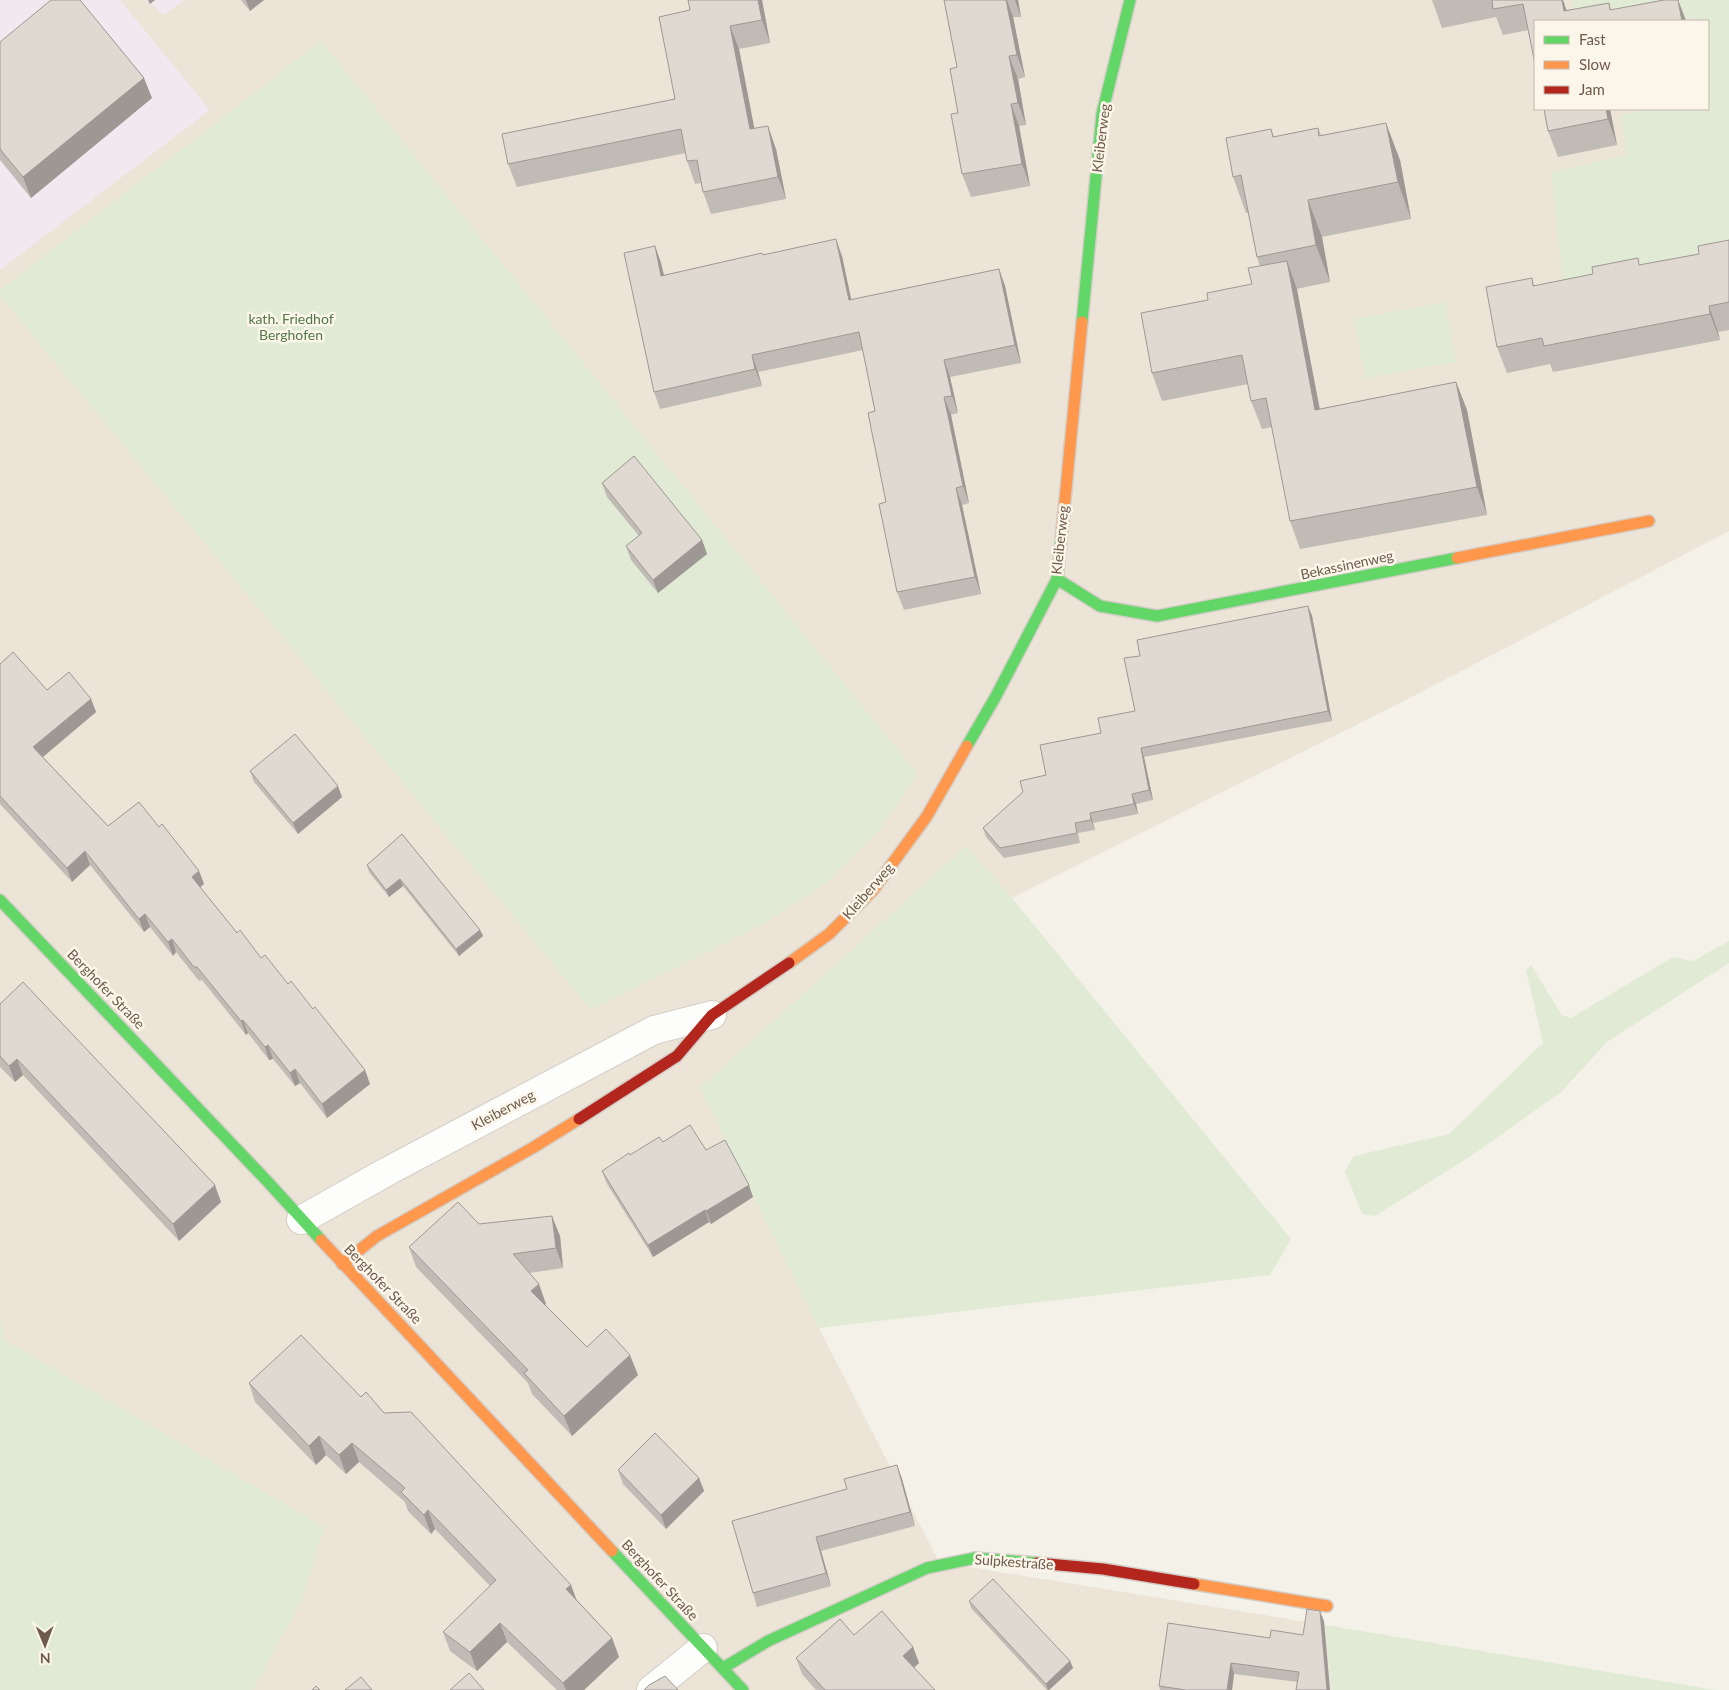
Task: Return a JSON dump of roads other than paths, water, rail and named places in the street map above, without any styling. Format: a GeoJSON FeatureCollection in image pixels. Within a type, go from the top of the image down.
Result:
{"type":"FeatureCollection","features":[{"type":"Feature","properties":{"kind":"street","name":"Kleiberweg"},"geometry":{"type":"LineString","coordinates":[[342,1264],[377,1236],[534,1147],[678,1056],[712,1015],[779,971],[829,934],[879,882],[932,807],[996,696],[1057,579],[1102,114],[1130,0]]}},
{"type":"Feature","properties":{"kind":"street","name":"Bekassinenweg"},"geometry":{"type":"LineString","coordinates":[[1057,579],[1100,606],[1157,616],[1282,594],[1648,521]]}},
{"type":"Feature","properties":{"kind":"street","name":"Berghofer Straße"},"geometry":{"type":"LineString","coordinates":[[0,900],[274,1188],[342,1264],[426,1351],[743,1690]]}},
{"type":"Feature","properties":{"kind":"street","name":"Kleiberweg"},"geometry":{"type":"LineString","coordinates":[[301,1220],[388,1171],[654,1030],[712,1015]]}},
{"type":"Feature","properties":{"kind":"street","name":"Sulpkestraße"},"geometry":{"type":"LineString","coordinates":[[722,1668],[768,1641],[927,1568],[974,1558],[1103,1569],[1327,1606]]}},
{"type":"Feature","properties":{"kind":"street"},"geometry":{"type":"LineString","coordinates":[[651,1690],[703,1648]]}},
{"type":"Feature","properties":{"kind":"park label","name":"kath. Friedhof Berghofen"},"geometry":{"type":"Point","coordinates":[291,328]}}]}
